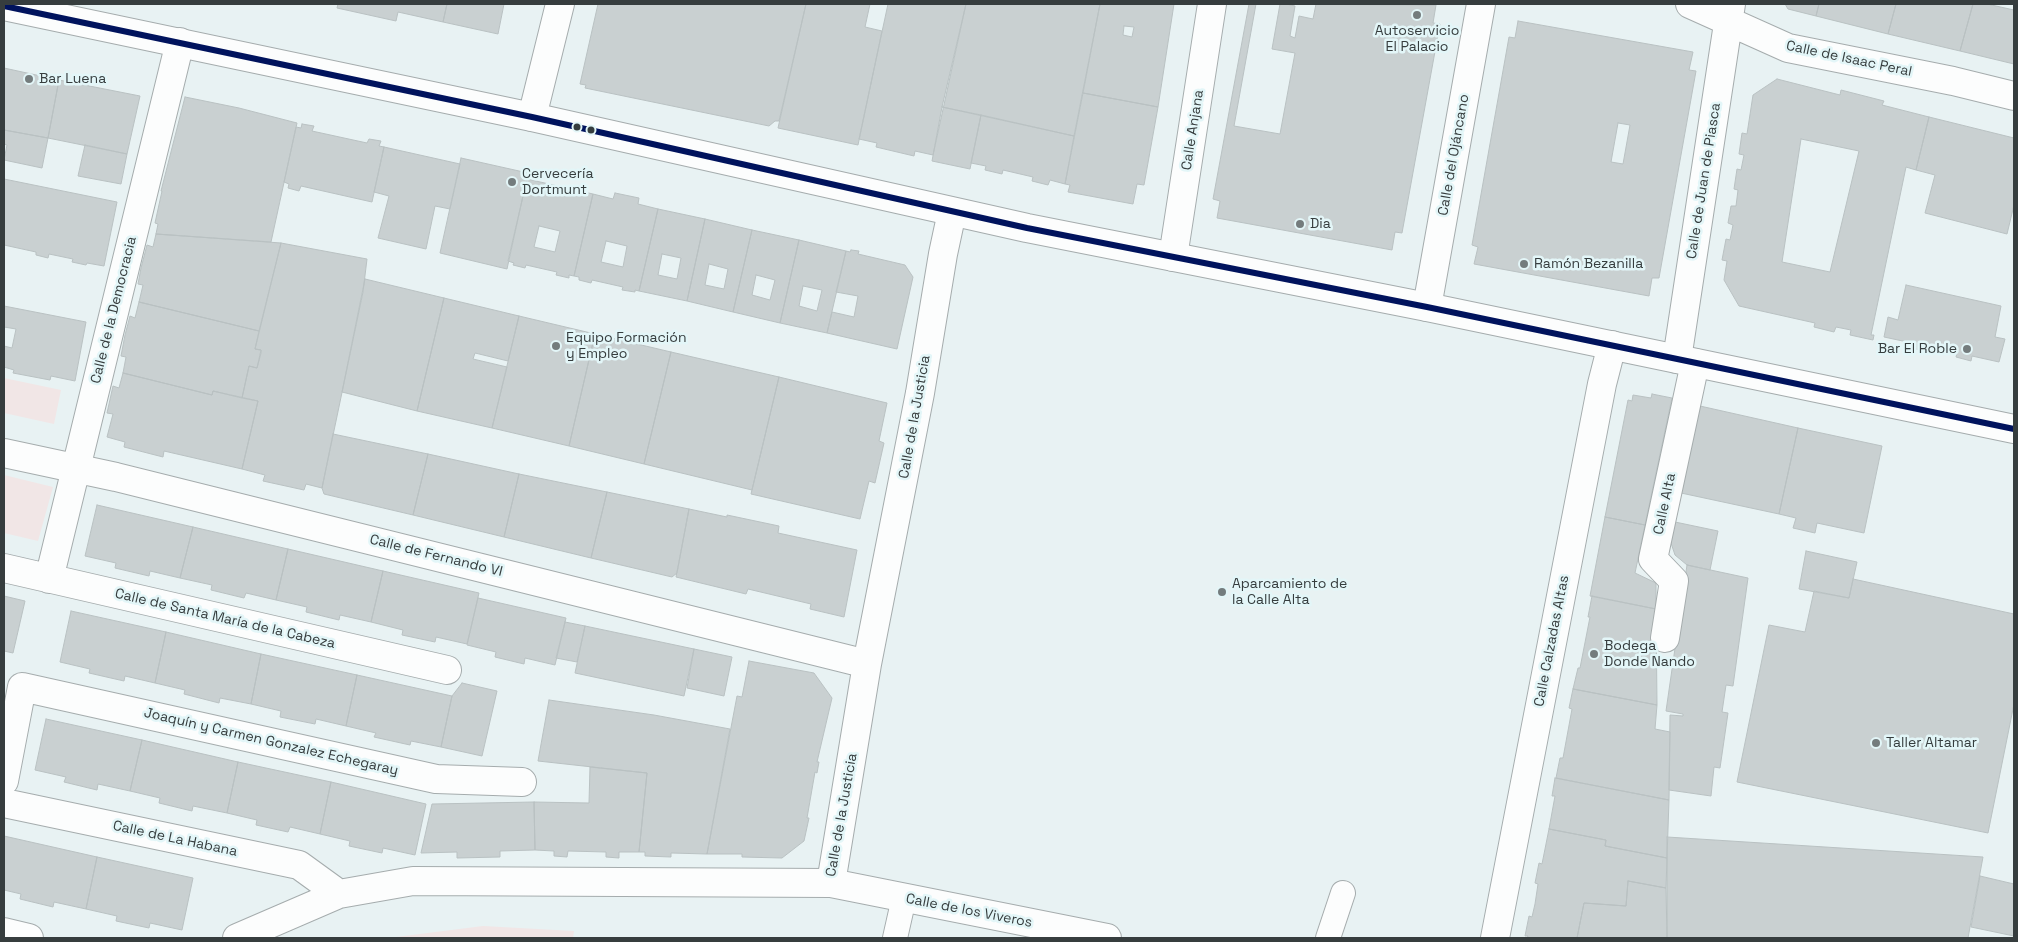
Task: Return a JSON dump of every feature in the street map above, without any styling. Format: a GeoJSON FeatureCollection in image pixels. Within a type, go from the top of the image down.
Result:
{"type":"FeatureCollection","features":[{"type":"Feature","properties":{"kind":"street"},"geometry":{"type":"LineString","coordinates":[[532,117],[560,4]]}},
{"type":"Feature","properties":{"kind":"street","name":"Calle Anjana"},"geometry":{"type":"LineString","coordinates":[[1173,257],[1212,4]]}},
{"type":"Feature","properties":{"kind":"street","name":"Calle del Ojáncano"},"geometry":{"type":"LineString","coordinates":[[1427,307],[1481,4]]}},
{"type":"Feature","properties":{"kind":"street","name":"Calle de Isaac Peral"},"geometry":{"type":"LineString","coordinates":[[1690,4],[1730,13],[1788,48],[1953,80],[2014,96]]}},
{"type":"Feature","properties":{"kind":"street"},"geometry":{"type":"LineString","coordinates":[[4,6],[532,117],[952,212],[1427,307],[2014,430]]}},
{"type":"Feature","properties":{"kind":"street","name":"Calle de Juan de Piasca"},"geometry":{"type":"LineString","coordinates":[[1686,361],[1730,13]]}},
{"type":"Feature","properties":{"kind":"street","name":"Calle de la Democracia"},"geometry":{"type":"LineString","coordinates":[[49,578],[180,42]]}},
{"type":"Feature","properties":{"kind":"street","name":"Calle de la Justicia"},"geometry":{"type":"LineString","coordinates":[[238,938],[339,894],[413,881],[831,883],[867,664],[920,393],[952,212]]}},
{"type":"Feature","properties":{"kind":"street","name":"Calle Calzadas Altas"},"geometry":{"type":"LineString","coordinates":[[1495,938],[1602,384],[1612,345]]}},
{"type":"Feature","properties":{"kind":"street","name":"Calle Alta"},"geometry":{"type":"LineString","coordinates":[[1665,638],[1674,581],[1653,560],[1686,361]]}},
{"type":"Feature","properties":{"kind":"street","name":"Calle de Fernando VI"},"geometry":{"type":"LineString","coordinates":[[4,453],[77,468],[867,664]]}},
{"type":"Feature","properties":{"kind":"street","name":"Calle de Santa María de la Cabeza"},"geometry":{"type":"LineString","coordinates":[[4,568],[446,670]]}},
{"type":"Feature","properties":{"kind":"street","name":"Joaquín y Carmen Gonzalez Echegaray"},"geometry":{"type":"LineString","coordinates":[[4,781],[22,687],[436,779],[522,782]]}},
{"type":"Feature","properties":{"kind":"street","name":"Calle de La Habana"},"geometry":{"type":"LineString","coordinates":[[4,803],[299,865],[339,894]]}},
{"type":"Feature","properties":{"kind":"street","name":"Calle de los Viveros"},"geometry":{"type":"LineString","coordinates":[[831,883],[1106,938]]}},
{"type":"Feature","properties":{"kind":"street"},"geometry":{"type":"LineString","coordinates":[[4,932],[30,938]]}},
{"type":"Feature","properties":{"kind":"lane"},"geometry":{"type":"LineString","coordinates":[[1328,938],[1343,893]]}},
{"type":"Feature","properties":{"kind":"lane"},"geometry":{"type":"LineString","coordinates":[[895,938],[904,898]]}},
{"type":"Feature","properties":{"kind":"shaded area"},"geometry":{"type":"Polygon","coordinates":[[[4,378],[61,390],[54,424],[4,413],[4,378]]]}},
{"type":"Feature","properties":{"kind":"shaded area"},"geometry":{"type":"Polygon","coordinates":[[[4,475],[53,487],[38,541],[4,533],[4,475]]]}},
{"type":"Feature","properties":{"kind":"shaded area"},"geometry":{"type":"Polygon","coordinates":[[[483,926],[574,931],[573,938],[388,938],[483,926]]]}},
{"type":"Feature","properties":{"kind":"building"},"geometry":{"type":"Polygon","coordinates":[[[338,4],[447,4],[443,22],[398,12],[396,21],[337,8],[338,4]]]}},
{"type":"Feature","properties":{"kind":"building"},"geometry":{"type":"Polygon","coordinates":[[[447,4],[504,4],[498,34],[443,22],[447,4]]]}},
{"type":"Feature","properties":{"kind":"building"},"geometry":{"type":"Polygon","coordinates":[[[598,4],[806,4],[779,121],[775,121],[769,126],[585,88],[586,85],[580,84],[598,4]]]}},
{"type":"Feature","properties":{"kind":"building"},"geometry":{"type":"Polygon","coordinates":[[[806,4],[870,4],[865,27],[882,31],[858,145],[778,128],[806,4]]]}},
{"type":"Feature","properties":{"kind":"building"},"geometry":{"type":"Polygon","coordinates":[[[888,4],[966,4],[933,155],[915,151],[914,156],[876,147],[877,143],[859,139],[888,4]]]}},
{"type":"Feature","properties":{"kind":"building"},"geometry":{"type":"Polygon","coordinates":[[[966,4],[1100,4],[1074,136],[942,107],[966,4]]]}},
{"type":"Feature","properties":{"kind":"building"},"geometry":{"type":"Polygon","coordinates":[[[1100,4],[1174,4],[1158,107],[1083,93],[1100,4]],[[1124,26],[1123,35],[1132,37],[1134,27],[1124,26]]]}},
{"type":"Feature","properties":{"kind":"building"},"geometry":{"type":"Polygon","coordinates":[[[1249,4],[1436,5],[1433,23],[1440,24],[1402,233],[1395,232],[1392,250],[1217,218],[1220,201],[1213,199],[1249,4]]]}},
{"type":"Feature","properties":{"kind":"building"},"geometry":{"type":"Polygon","coordinates":[[[1256,4],[1280,4],[1272,49],[1295,53],[1280,134],[1234,126],[1256,4]]]}},
{"type":"Feature","properties":{"kind":"building"},"geometry":{"type":"Polygon","coordinates":[[[1286,4],[1316,4],[1313,19],[1299,16],[1295,38],[1290,36],[1295,6],[1286,4]]]}},
{"type":"Feature","properties":{"kind":"building"},"geometry":{"type":"Polygon","coordinates":[[[1785,4],[1819,4],[1816,16],[1788,9],[1785,4]]]}},
{"type":"Feature","properties":{"kind":"building"},"geometry":{"type":"Polygon","coordinates":[[[1819,4],[1896,4],[1888,34],[1816,16],[1819,4]]]}},
{"type":"Feature","properties":{"kind":"building"},"geometry":{"type":"Polygon","coordinates":[[[1896,4],[1973,4],[1960,51],[1888,34],[1896,4]]]}},
{"type":"Feature","properties":{"kind":"building"},"geometry":{"type":"Polygon","coordinates":[[[1973,4],[1987,4],[2014,10],[2014,64],[1960,51],[1973,4]]]}},
{"type":"Feature","properties":{"kind":"building"},"geometry":{"type":"Polygon","coordinates":[[[1518,21],[1693,52],[1689,70],[1696,71],[1659,278],[1652,278],[1649,296],[1474,264],[1478,247],[1472,245],[1509,37],[1515,38],[1518,21]],[[1618,123],[1611,162],[1623,164],[1630,125],[1618,123]]]}},
{"type":"Feature","properties":{"kind":"building"},"geometry":{"type":"Polygon","coordinates":[[[4,68],[59,80],[48,138],[4,130],[4,68]]]}},
{"type":"Feature","properties":{"kind":"building"},"geometry":{"type":"Polygon","coordinates":[[[1777,79],[1840,95],[1841,90],[1884,101],[1882,105],[1929,117],[1916,170],[1906,167],[1871,335],[1874,335],[1873,340],[1850,335],[1851,330],[1836,327],[1834,332],[1814,327],[1815,323],[1739,306],[1724,280],[1727,261],[1722,260],[1726,239],[1730,240],[1733,225],[1728,223],[1731,206],[1736,206],[1738,190],[1734,189],[1737,169],[1741,170],[1744,155],[1739,154],[1742,133],[1747,134],[1753,95],[1777,79]],[[1801,139],[1782,262],[1830,272],[1859,151],[1801,139]]]}},
{"type":"Feature","properties":{"kind":"building"},"geometry":{"type":"Polygon","coordinates":[[[59,80],[140,96],[127,154],[48,138],[59,80]]]}},
{"type":"Feature","properties":{"kind":"building"},"geometry":{"type":"Polygon","coordinates":[[[1083,93],[1158,107],[1144,185],[1137,184],[1133,204],[1068,192],[1070,185],[1065,184],[1083,93]]]}},
{"type":"Feature","properties":{"kind":"building"},"geometry":{"type":"Polygon","coordinates":[[[185,97],[297,123],[271,242],[156,234],[158,224],[155,223],[161,191],[185,97]]]}},
{"type":"Feature","properties":{"kind":"building"},"geometry":{"type":"Polygon","coordinates":[[[942,107],[981,115],[970,169],[932,161],[942,107]]]}},
{"type":"Feature","properties":{"kind":"building"},"geometry":{"type":"Polygon","coordinates":[[[981,115],[1074,136],[1065,184],[1050,180],[1048,185],[1032,181],[1033,177],[1003,170],[1002,174],[985,170],[986,166],[971,163],[981,115]]]}},
{"type":"Feature","properties":{"kind":"building"},"geometry":{"type":"Polygon","coordinates":[[[1929,117],[2014,138],[2014,205],[2007,234],[1925,213],[1935,175],[1916,170],[1929,117]]]}},
{"type":"Feature","properties":{"kind":"building"},"geometry":{"type":"Polygon","coordinates":[[[302,124],[314,126],[312,131],[367,143],[369,139],[381,141],[379,146],[384,147],[372,202],[301,186],[299,191],[288,188],[289,184],[284,182],[296,127],[301,128],[302,124]]]}},
{"type":"Feature","properties":{"kind":"building"},"geometry":{"type":"Polygon","coordinates":[[[4,130],[48,138],[42,168],[4,160],[7,145],[4,144],[4,130]]]}},
{"type":"Feature","properties":{"kind":"building"},"geometry":{"type":"Polygon","coordinates":[[[85,145],[127,154],[121,184],[78,176],[85,145]]]}},
{"type":"Feature","properties":{"kind":"building"},"geometry":{"type":"Polygon","coordinates":[[[384,147],[460,164],[450,209],[435,206],[426,249],[378,238],[389,196],[374,192],[384,147]]]}},
{"type":"Feature","properties":{"kind":"building"},"geometry":{"type":"Polygon","coordinates":[[[461,158],[528,173],[507,269],[440,253],[461,158]]]}},
{"type":"Feature","properties":{"kind":"building"},"geometry":{"type":"Polygon","coordinates":[[[4,179],[117,202],[104,266],[72,262],[73,259],[49,254],[48,258],[36,255],[36,252],[4,245],[4,179]]]}},
{"type":"Feature","properties":{"kind":"building"},"geometry":{"type":"Polygon","coordinates":[[[527,179],[593,194],[574,276],[569,275],[569,278],[556,275],[557,272],[526,265],[525,268],[513,265],[514,263],[508,261],[527,179]],[[539,226],[534,247],[555,252],[560,231],[539,226]]]}},
{"type":"Feature","properties":{"kind":"building"},"geometry":{"type":"Polygon","coordinates":[[[615,193],[639,198],[638,204],[658,209],[639,291],[622,290],[623,287],[592,280],[591,283],[579,280],[579,277],[574,276],[593,194],[613,199],[615,193]],[[606,241],[601,262],[623,267],[627,246],[606,241]]]}},
{"type":"Feature","properties":{"kind":"building"},"geometry":{"type":"Polygon","coordinates":[[[658,209],[705,219],[687,301],[639,291],[658,209]],[[662,254],[658,275],[677,279],[681,258],[662,254]]]}},
{"type":"Feature","properties":{"kind":"building"},"geometry":{"type":"Polygon","coordinates":[[[705,219],[752,230],[733,312],[687,301],[705,219]],[[709,264],[705,285],[724,289],[728,269],[709,264]]]}},
{"type":"Feature","properties":{"kind":"building"},"geometry":{"type":"Polygon","coordinates":[[[752,230],[799,240],[780,323],[733,312],[752,230]],[[756,275],[752,295],[770,300],[775,280],[756,275]]]}},
{"type":"Feature","properties":{"kind":"building"},"geometry":{"type":"Polygon","coordinates":[[[156,234],[281,243],[259,331],[139,302],[143,285],[138,284],[141,268],[147,245],[153,247],[156,234]]]}},
{"type":"Feature","properties":{"kind":"building"},"geometry":{"type":"Polygon","coordinates":[[[799,240],[846,251],[827,333],[780,323],[799,240]],[[803,286],[799,306],[817,311],[822,290],[803,286]]]}},
{"type":"Feature","properties":{"kind":"building"},"geometry":{"type":"Polygon","coordinates":[[[281,243],[367,259],[363,292],[322,488],[306,484],[304,490],[263,481],[265,475],[242,469],[258,401],[242,398],[249,366],[257,368],[261,353],[261,350],[255,349],[281,243]]]}},
{"type":"Feature","properties":{"kind":"building"},"geometry":{"type":"Polygon","coordinates":[[[851,250],[859,251],[858,254],[905,265],[913,277],[897,349],[827,333],[832,312],[854,317],[858,296],[836,292],[846,251],[850,252],[851,250]]]}},
{"type":"Feature","properties":{"kind":"building"},"geometry":{"type":"Polygon","coordinates":[[[365,279],[444,298],[417,411],[342,392],[365,279]]]}},
{"type":"Feature","properties":{"kind":"building"},"geometry":{"type":"Polygon","coordinates":[[[1906,285],[2001,306],[1995,337],[2005,339],[1999,362],[1972,356],[1971,361],[1956,357],[1957,353],[1927,347],[1926,351],[1911,348],[1912,343],[1884,337],[1888,317],[1898,320],[1906,285]]]}},
{"type":"Feature","properties":{"kind":"building"},"geometry":{"type":"Polygon","coordinates":[[[444,298],[519,316],[508,361],[475,353],[473,359],[507,367],[492,428],[417,411],[444,298]]]}},
{"type":"Feature","properties":{"kind":"building"},"geometry":{"type":"Polygon","coordinates":[[[139,302],[259,331],[255,349],[261,350],[257,368],[249,366],[242,398],[213,391],[212,395],[123,373],[126,357],[121,356],[125,335],[130,316],[135,318],[139,302]]]}},
{"type":"Feature","properties":{"kind":"building"},"geometry":{"type":"Polygon","coordinates":[[[4,306],[86,322],[75,381],[51,376],[50,380],[13,373],[14,370],[4,367],[4,346],[12,348],[16,329],[4,327],[4,306]]]}},
{"type":"Feature","properties":{"kind":"building"},"geometry":{"type":"Polygon","coordinates":[[[519,316],[595,334],[569,446],[492,428],[519,316]]]}},
{"type":"Feature","properties":{"kind":"building"},"geometry":{"type":"Polygon","coordinates":[[[595,334],[671,352],[644,464],[569,446],[595,334]]]}},
{"type":"Feature","properties":{"kind":"building"},"geometry":{"type":"Polygon","coordinates":[[[671,352],[779,377],[752,490],[644,464],[671,352]]]}},
{"type":"Feature","properties":{"kind":"building"},"geometry":{"type":"Polygon","coordinates":[[[123,373],[212,395],[213,391],[258,401],[242,469],[164,451],[163,457],[124,447],[125,442],[107,437],[113,414],[107,413],[113,386],[119,388],[123,373]]]}},
{"type":"Feature","properties":{"kind":"building"},"geometry":{"type":"Polygon","coordinates":[[[779,377],[887,403],[879,441],[884,443],[875,483],[869,481],[860,519],[751,494],[779,377]]]}},
{"type":"Feature","properties":{"kind":"building"},"geometry":{"type":"Polygon","coordinates":[[[1652,394],[1672,398],[1645,525],[1605,517],[1628,400],[1632,401],[1633,395],[1651,398],[1652,394]]]}},
{"type":"Feature","properties":{"kind":"building"},"geometry":{"type":"Polygon","coordinates":[[[1700,406],[1798,428],[1779,514],[1681,493],[1700,406]]]}},
{"type":"Feature","properties":{"kind":"building"},"geometry":{"type":"Polygon","coordinates":[[[1798,428],[1882,446],[1864,533],[1817,523],[1815,533],[1793,528],[1796,518],[1779,514],[1798,428]]]}},
{"type":"Feature","properties":{"kind":"building"},"geometry":{"type":"Polygon","coordinates":[[[333,434],[428,454],[413,515],[324,494],[322,488],[333,434]]]}},
{"type":"Feature","properties":{"kind":"building"},"geometry":{"type":"Polygon","coordinates":[[[428,454],[519,474],[504,537],[413,515],[428,454]]]}},
{"type":"Feature","properties":{"kind":"building"},"geometry":{"type":"Polygon","coordinates":[[[519,474],[607,492],[591,558],[504,537],[519,474]]]}},
{"type":"Feature","properties":{"kind":"building"},"geometry":{"type":"Polygon","coordinates":[[[607,492],[689,509],[677,573],[672,577],[591,558],[607,492]]]}},
{"type":"Feature","properties":{"kind":"building"},"geometry":{"type":"Polygon","coordinates":[[[97,505],[193,527],[180,578],[150,571],[149,576],[115,568],[116,563],[85,556],[97,505]]]}},
{"type":"Feature","properties":{"kind":"building"},"geometry":{"type":"Polygon","coordinates":[[[689,509],[779,526],[778,533],[857,550],[844,617],[810,609],[811,604],[748,589],[746,594],[676,577],[689,509]]]}},
{"type":"Feature","properties":{"kind":"building"},"geometry":{"type":"Polygon","coordinates":[[[1605,517],[1645,525],[1635,573],[1656,583],[1656,609],[1590,596],[1605,517]]]}},
{"type":"Feature","properties":{"kind":"building"},"geometry":{"type":"Polygon","coordinates":[[[1675,522],[1718,531],[1710,570],[1687,565],[1675,555],[1671,543],[1675,522]]]}},
{"type":"Feature","properties":{"kind":"building"},"geometry":{"type":"Polygon","coordinates":[[[193,527],[288,549],[276,600],[246,593],[244,598],[211,590],[212,585],[180,578],[193,527]]]}},
{"type":"Feature","properties":{"kind":"building"},"geometry":{"type":"Polygon","coordinates":[[[288,549],[383,571],[371,622],[340,615],[339,620],[306,612],[307,607],[276,600],[288,549]]]}},
{"type":"Feature","properties":{"kind":"building"},"geometry":{"type":"Polygon","coordinates":[[[1806,551],[1857,562],[1849,598],[1799,589],[1806,551]]]}},
{"type":"Feature","properties":{"kind":"building"},"geometry":{"type":"Polygon","coordinates":[[[1687,565],[1748,578],[1733,686],[1726,685],[1722,712],[1728,713],[1720,768],[1714,767],[1711,796],[1669,790],[1670,715],[1683,716],[1683,714],[1666,711],[1687,565]]]}},
{"type":"Feature","properties":{"kind":"building"},"geometry":{"type":"Polygon","coordinates":[[[383,571],[479,593],[467,644],[436,637],[435,642],[402,635],[403,630],[371,622],[383,571]]]}},
{"type":"Feature","properties":{"kind":"building","name":"Taller Altamar"},"geometry":{"type":"Polygon","coordinates":[[[1853,579],[2014,614],[2014,704],[1988,833],[1737,782],[1769,625],[1805,632],[1814,591],[1849,598],[1853,579]]]}},
{"type":"Feature","properties":{"kind":"building"},"geometry":{"type":"Polygon","coordinates":[[[4,596],[25,601],[13,653],[4,651],[4,596]]]}},
{"type":"Feature","properties":{"kind":"building"},"geometry":{"type":"Polygon","coordinates":[[[1592,596],[1656,609],[1657,705],[1573,689],[1578,668],[1580,668],[1592,596]]]}},
{"type":"Feature","properties":{"kind":"building"},"geometry":{"type":"Polygon","coordinates":[[[478,598],[566,618],[555,665],[525,658],[524,664],[495,657],[496,652],[467,645],[478,598]]]}},
{"type":"Feature","properties":{"kind":"building"},"geometry":{"type":"Polygon","coordinates":[[[71,611],[166,632],[155,683],[125,676],[124,681],[89,673],[90,669],[60,662],[71,611]]]}},
{"type":"Feature","properties":{"kind":"building"},"geometry":{"type":"Polygon","coordinates":[[[565,622],[585,626],[577,662],[556,658],[565,622]]]}},
{"type":"Feature","properties":{"kind":"building"},"geometry":{"type":"Polygon","coordinates":[[[585,626],[694,649],[684,696],[575,673],[585,626]]]}},
{"type":"Feature","properties":{"kind":"building"},"geometry":{"type":"Polygon","coordinates":[[[166,632],[261,654],[251,704],[220,698],[219,703],[184,694],[185,690],[155,683],[166,632]]]}},
{"type":"Feature","properties":{"kind":"building"},"geometry":{"type":"Polygon","coordinates":[[[694,649],[732,657],[724,696],[687,688],[694,649]]]}},
{"type":"Feature","properties":{"kind":"building"},"geometry":{"type":"Polygon","coordinates":[[[261,654],[357,675],[346,726],[316,719],[315,724],[280,717],[281,711],[251,704],[261,654]]]}},
{"type":"Feature","properties":{"kind":"building"},"geometry":{"type":"Polygon","coordinates":[[[749,661],[814,673],[832,698],[817,762],[819,762],[817,773],[815,772],[804,841],[782,858],[742,857],[742,854],[707,854],[737,696],[742,697],[749,661]]]}},
{"type":"Feature","properties":{"kind":"building"},"geometry":{"type":"Polygon","coordinates":[[[357,675],[452,696],[441,747],[411,741],[410,745],[374,737],[376,733],[346,726],[357,675]]]}},
{"type":"Feature","properties":{"kind":"building"},"geometry":{"type":"Polygon","coordinates":[[[462,683],[497,691],[482,756],[441,747],[452,696],[462,683]]]}},
{"type":"Feature","properties":{"kind":"building"},"geometry":{"type":"Polygon","coordinates":[[[1573,689],[1657,705],[1655,729],[1670,732],[1669,800],[1556,778],[1560,758],[1563,758],[1572,709],[1569,708],[1573,689]]]}},
{"type":"Feature","properties":{"kind":"building"},"geometry":{"type":"Polygon","coordinates":[[[549,700],[654,715],[730,729],[707,854],[671,853],[671,857],[645,856],[645,852],[639,852],[647,773],[538,761],[549,700]]]}},
{"type":"Feature","properties":{"kind":"building"},"geometry":{"type":"Polygon","coordinates":[[[46,719],[142,740],[130,791],[98,784],[97,790],[64,782],[66,777],[35,770],[46,719]]]}},
{"type":"Feature","properties":{"kind":"building"},"geometry":{"type":"Polygon","coordinates":[[[142,740],[238,762],[227,813],[193,806],[192,811],[159,803],[160,798],[130,791],[142,740]]]}},
{"type":"Feature","properties":{"kind":"building"},"geometry":{"type":"Polygon","coordinates":[[[238,762],[331,782],[320,834],[290,827],[288,832],[256,825],[257,820],[227,813],[238,762]]]}},
{"type":"Feature","properties":{"kind":"building"},"geometry":{"type":"Polygon","coordinates":[[[590,767],[647,773],[639,852],[619,852],[619,858],[606,857],[606,852],[568,851],[567,857],[554,856],[554,851],[535,850],[534,802],[589,803],[590,767]]]}},
{"type":"Feature","properties":{"kind":"building"},"geometry":{"type":"Polygon","coordinates":[[[1555,778],[1669,800],[1667,858],[1605,846],[1606,840],[1549,829],[1555,796],[1552,796],[1555,778]]]}},
{"type":"Feature","properties":{"kind":"building"},"geometry":{"type":"Polygon","coordinates":[[[331,782],[426,804],[415,855],[383,848],[382,853],[349,846],[350,841],[320,834],[331,782]]]}},
{"type":"Feature","properties":{"kind":"building"},"geometry":{"type":"Polygon","coordinates":[[[534,802],[535,850],[500,851],[500,857],[457,858],[457,852],[421,853],[432,804],[534,802]]]}},
{"type":"Feature","properties":{"kind":"building"},"geometry":{"type":"Polygon","coordinates":[[[1549,829],[1606,840],[1605,846],[1667,858],[1666,888],[1628,881],[1626,906],[1584,903],[1577,938],[1527,938],[1528,936],[1525,936],[1529,916],[1532,917],[1535,904],[1538,884],[1535,883],[1539,863],[1542,864],[1549,829]]]}},
{"type":"Feature","properties":{"kind":"building"},"geometry":{"type":"Polygon","coordinates":[[[4,836],[97,857],[86,909],[54,902],[53,907],[20,899],[21,894],[4,890],[4,836]]]}},
{"type":"Feature","properties":{"kind":"building"},"geometry":{"type":"Polygon","coordinates":[[[1667,837],[1983,857],[1968,938],[1667,938],[1667,837]]]}},
{"type":"Feature","properties":{"kind":"building"},"geometry":{"type":"Polygon","coordinates":[[[97,857],[193,878],[182,930],[150,923],[149,928],[116,921],[117,916],[86,909],[97,857]]]}},
{"type":"Feature","properties":{"kind":"building"},"geometry":{"type":"Polygon","coordinates":[[[1980,876],[2014,884],[2014,936],[1971,927],[1980,876]]]}},
{"type":"Feature","properties":{"kind":"building"},"geometry":{"type":"Polygon","coordinates":[[[1628,881],[1666,888],[1667,938],[1577,938],[1584,903],[1626,906],[1628,881]]]}},
{"type":"Feature","properties":{"kind":"transit line"},"geometry":{"type":"LineString","coordinates":[[4,6],[532,117],[1027,228],[1427,307],[2014,429]]}},
{"type":"Feature","properties":{"kind":"place","name":"Autoservicio El Palacio"},"geometry":{"type":"Point","coordinates":[1417,15]}},
{"type":"Feature","properties":{"kind":"place","name":"Bar Luena"},"geometry":{"type":"Point","coordinates":[29,79]}},
{"type":"Feature","properties":{"kind":"place","name":"Cervecería Dortmunt"},"geometry":{"type":"Point","coordinates":[512,182]}},
{"type":"Feature","properties":{"kind":"place","name":"Dia"},"geometry":{"type":"Point","coordinates":[1300,224]}},
{"type":"Feature","properties":{"kind":"place","name":"Ramón Bezanilla"},"geometry":{"type":"Point","coordinates":[1524,264]}},
{"type":"Feature","properties":{"kind":"place","name":"Equipo Formación y Empleo"},"geometry":{"type":"Point","coordinates":[556,346]}},
{"type":"Feature","properties":{"kind":"place","name":"Bar El Roble"},"geometry":{"type":"Point","coordinates":[1967,349]}},
{"type":"Feature","properties":{"kind":"place","name":"Aparcamiento de la Calle Alta"},"geometry":{"type":"Point","coordinates":[1222,592]}},
{"type":"Feature","properties":{"kind":"place","name":"Bodega Donde Nando"},"geometry":{"type":"Point","coordinates":[1594,654]}},
{"type":"Feature","properties":{"kind":"place","name":"Taller Altamar"},"geometry":{"type":"Point","coordinates":[1876,743]}}]}
